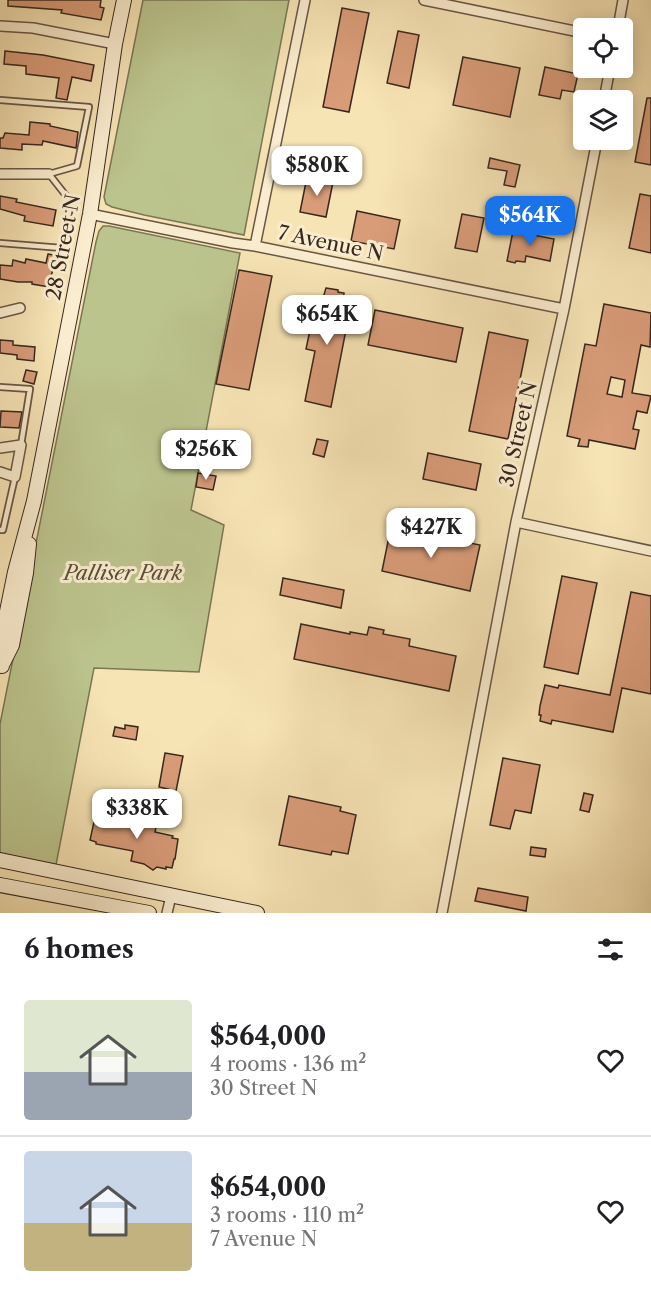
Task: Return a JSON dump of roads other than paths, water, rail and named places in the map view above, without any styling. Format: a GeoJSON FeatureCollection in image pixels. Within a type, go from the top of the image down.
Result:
{"type":"FeatureCollection","features":[{"type":"Feature","properties":{"kind":"main road","name":"28 Street N"},"geometry":{"type":"LineString","coordinates":[[1,669],[2,626],[34,501],[90,214],[115,44],[124,0]]}},
{"type":"Feature","properties":{"kind":"main road","name":"28 Street N"},"geometry":{"type":"LineString","coordinates":[[1,669],[12,645],[26,573],[34,501]]}},
{"type":"Feature","properties":{"kind":"main road"},"geometry":{"type":"LineString","coordinates":[[0,860],[257,913]]}},
{"type":"Feature","properties":{"kind":"main road"},"geometry":{"type":"LineString","coordinates":[[0,885],[149,913]]}},
{"type":"Feature","properties":{"kind":"street"},"geometry":{"type":"LineString","coordinates":[[255,246],[305,0]]}},
{"type":"Feature","properties":{"kind":"street"},"geometry":{"type":"LineString","coordinates":[[424,0],[573,31]]}},
{"type":"Feature","properties":{"kind":"street"},"geometry":{"type":"LineString","coordinates":[[620,18],[623,0]]}},
{"type":"Feature","properties":{"kind":"street"},"geometry":{"type":"LineString","coordinates":[[0,26],[33,28],[115,44]]}},
{"type":"Feature","properties":{"kind":"street","name":"30 Street N"},"geometry":{"type":"LineString","coordinates":[[442,913],[516,522],[564,309],[595,150]]}},
{"type":"Feature","properties":{"kind":"street"},"geometry":{"type":"LineString","coordinates":[[0,174],[49,174]]}},
{"type":"Feature","properties":{"kind":"street","name":"7 Avenue N"},"geometry":{"type":"LineString","coordinates":[[90,214],[564,309]]}},
{"type":"Feature","properties":{"kind":"street"},"geometry":{"type":"LineString","coordinates":[[0,314],[20,308]]}},
{"type":"Feature","properties":{"kind":"street"},"geometry":{"type":"LineString","coordinates":[[0,448],[21,445],[15,477],[0,472]]}},
{"type":"Feature","properties":{"kind":"street"},"geometry":{"type":"LineString","coordinates":[[516,522],[651,551]]}},
{"type":"Feature","properties":{"kind":"street"},"geometry":{"type":"LineString","coordinates":[[0,600],[11,590]]}},
{"type":"Feature","properties":{"kind":"street"},"geometry":{"type":"LineString","coordinates":[[167,913],[171,896]]}},
{"type":"Feature","properties":{"kind":"lane"},"geometry":{"type":"LineString","coordinates":[[0,100],[90,107],[78,166],[49,174],[71,202],[62,248],[0,243]]}},
{"type":"Feature","properties":{"kind":"lane"},"geometry":{"type":"LineString","coordinates":[[0,387],[30,389],[21,445]]}},
{"type":"Feature","properties":{"kind":"lane"},"geometry":{"type":"LineString","coordinates":[[0,530],[3,530],[15,477]]}},
{"type":"Feature","properties":{"kind":"park label","name":"Palliser Park"},"geometry":{"type":"Point","coordinates":[123,573]}}]}
